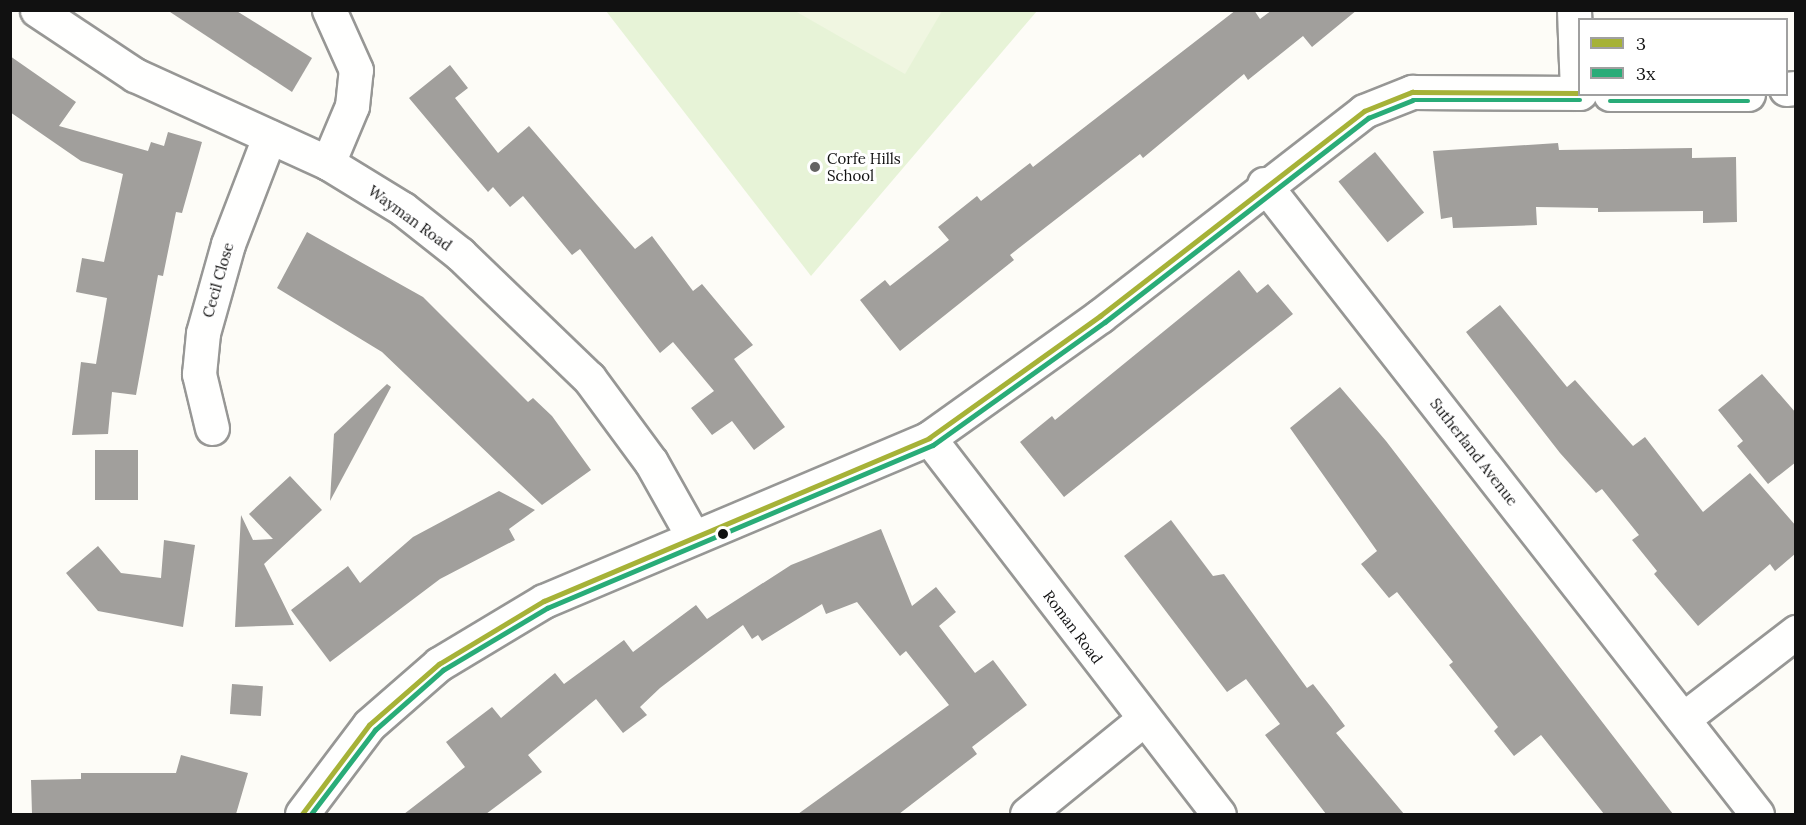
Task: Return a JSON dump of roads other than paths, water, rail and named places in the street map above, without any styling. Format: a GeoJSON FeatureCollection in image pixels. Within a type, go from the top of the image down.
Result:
{"type":"FeatureCollection","features":[{"type":"Feature","properties":{"kind":"street","name":"Wayman Road"},"geometry":{"type":"LineString","coordinates":[[37,10],[135,75],[328,163],[403,209],[460,254],[589,378],[651,462],[692,535]]}},
{"type":"Feature","properties":{"kind":"street"},"geometry":{"type":"LineString","coordinates":[[328,163],[352,106],[356,70],[329,10]]}},
{"type":"Feature","properties":{"kind":"street"},"geometry":{"type":"LineString","coordinates":[[303,814],[369,725],[439,664],[544,601],[692,535],[929,438],[1100,316],[1264,184],[1364,111],[1412,92],[1578,93],[1574,10]]}},
{"type":"Feature","properties":{"kind":"street","name":"Cecil Close"},"geometry":{"type":"LineString","coordinates":[[212,428],[199,374],[203,333],[228,244],[269,137]]}},
{"type":"Feature","properties":{"kind":"street","name":"Sutherland Avenue"},"geometry":{"type":"LineString","coordinates":[[1264,184],[1758,814]]}},
{"type":"Feature","properties":{"kind":"street","name":"Roman Road"},"geometry":{"type":"LineString","coordinates":[[929,438],[1219,814]]}},
{"type":"Feature","properties":{"kind":"street"},"geometry":{"type":"LineString","coordinates":[[1683,719],[1796,632]]}},
{"type":"Feature","properties":{"kind":"street"},"geometry":{"type":"LineString","coordinates":[[1027,814],[1144,719]]}},
{"type":"Feature","properties":{"kind":"place","name":"Corfe Hills School"},"geometry":{"type":"Point","coordinates":[815,167]}}]}
